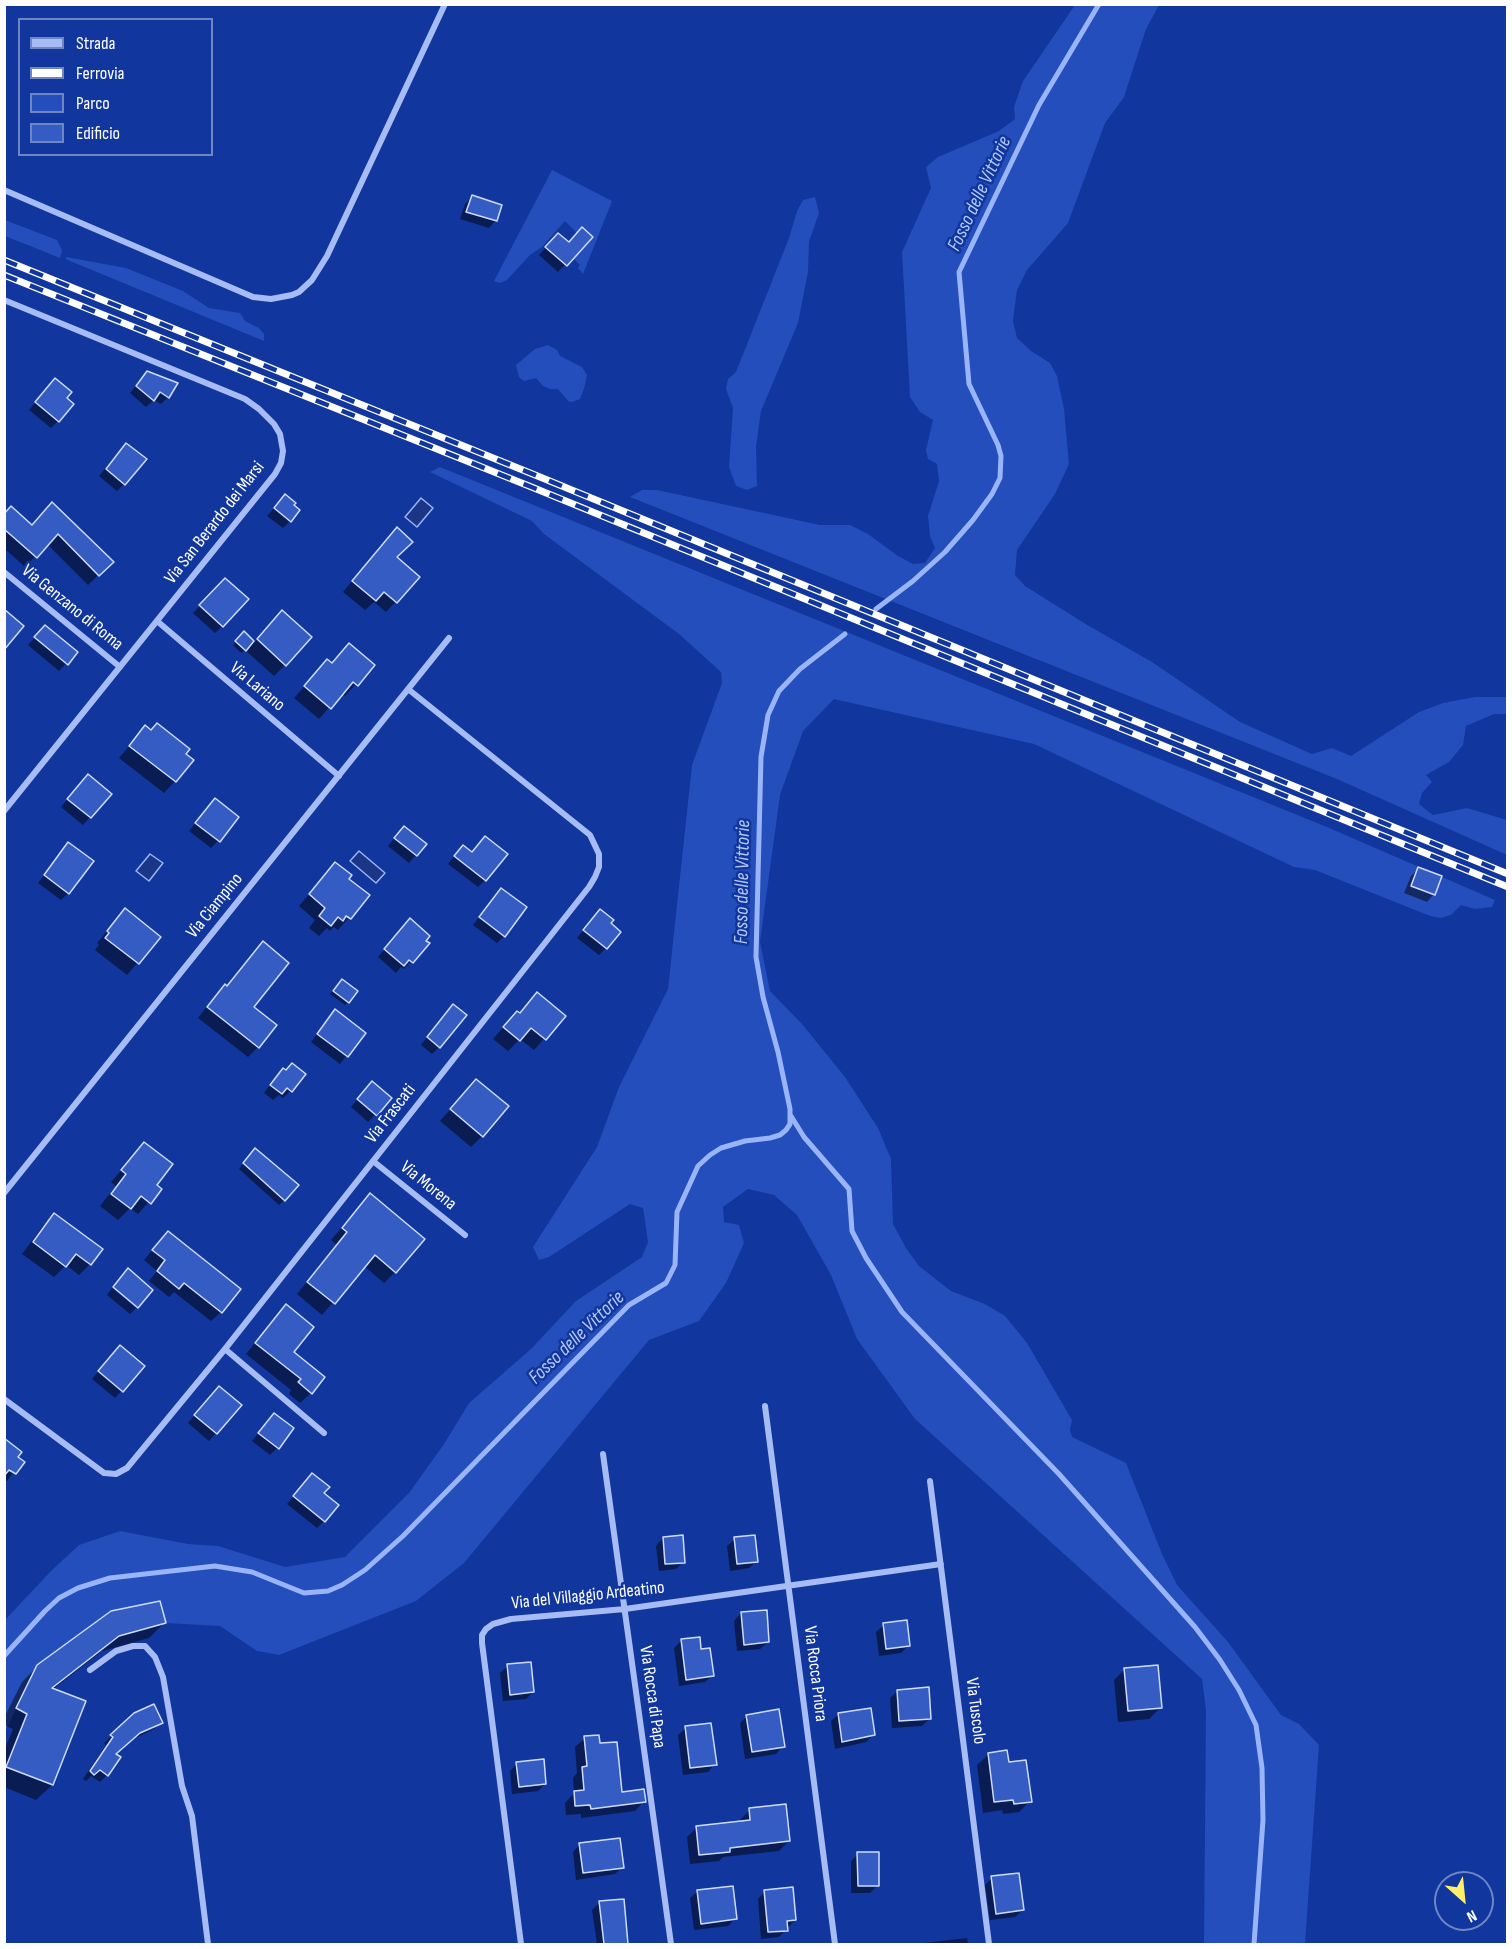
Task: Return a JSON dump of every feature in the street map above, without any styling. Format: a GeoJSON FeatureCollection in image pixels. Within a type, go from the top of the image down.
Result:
{"type":"FeatureCollection","features":[{"type":"Feature","properties":{"kind":"street"},"geometry":{"type":"LineString","coordinates":[[4,190],[253,297],[271,299],[292,295],[312,280],[327,256],[445,4]]}},
{"type":"Feature","properties":{"kind":"street","name":"Via San Berardo dei Marsi"},"geometry":{"type":"LineString","coordinates":[[4,300],[238,395],[265,414],[280,434],[283,452],[278,469],[4,811]]}},
{"type":"Feature","properties":{"kind":"street","name":"Via Genzano di Roma"},"geometry":{"type":"LineString","coordinates":[[4,573],[120,667]]}},
{"type":"Feature","properties":{"kind":"street","name":"Via Lariano"},"geometry":{"type":"LineString","coordinates":[[157,621],[339,776]]}},
{"type":"Feature","properties":{"kind":"street","name":"Via Ciampino"},"geometry":{"type":"LineString","coordinates":[[4,1193],[448,638]]}},
{"type":"Feature","properties":{"kind":"street","name":"Via Frascati"},"geometry":{"type":"LineString","coordinates":[[4,1399],[99,1470],[109,1475],[116,1474],[133,1463],[589,887],[599,867],[599,854],[596,844],[582,827],[408,689]]}},
{"type":"Feature","properties":{"kind":"street","name":"Via Morena"},"geometry":{"type":"LineString","coordinates":[[373,1161],[465,1234]]}},
{"type":"Feature","properties":{"kind":"street"},"geometry":{"type":"LineString","coordinates":[[225,1349],[324,1433]]}},
{"type":"Feature","properties":{"kind":"street","name":"Via Rocca Priora"},"geometry":{"type":"LineString","coordinates":[[765,1407],[835,1944]]}},
{"type":"Feature","properties":{"kind":"street","name":"Via Rocca di Papa"},"geometry":{"type":"LineString","coordinates":[[603,1454],[671,1944]]}},
{"type":"Feature","properties":{"kind":"street","name":"Via Tuscolo"},"geometry":{"type":"LineString","coordinates":[[930,1481],[989,1944]]}},
{"type":"Feature","properties":{"kind":"street","name":"Via del Villaggio Ardeatino"},"geometry":{"type":"LineString","coordinates":[[521,1944],[482,1643],[482,1635],[486,1629],[493,1624],[511,1619],[625,1609],[941,1564]]}},
{"type":"Feature","properties":{"kind":"street"},"geometry":{"type":"LineString","coordinates":[[90,1670],[116,1651],[133,1646],[145,1646],[155,1657],[163,1677],[182,1786],[192,1816],[208,1944]]}},
{"type":"Feature","properties":{"kind":"green space"},"geometry":{"type":"Polygon","coordinates":[[[1075,5],[1159,5],[1146,29],[1124,97],[1105,123],[1068,223],[1027,270],[1017,290],[1013,321],[1017,338],[1031,351],[1050,363],[1057,376],[1064,409],[1069,464],[1055,494],[1017,550],[1015,575],[1025,586],[1152,662],[1240,722],[1312,754],[1332,748],[1351,756],[1419,712],[1443,703],[1475,697],[1507,697],[1507,714],[1494,714],[1466,726],[1463,745],[1449,762],[1426,775],[1432,782],[1422,793],[1419,804],[1433,815],[1467,808],[1507,820],[1507,855],[1337,779],[630,497],[642,490],[657,490],[820,525],[850,525],[868,534],[913,564],[925,563],[935,548],[930,536],[928,516],[939,481],[937,464],[928,459],[926,450],[933,420],[920,412],[910,397],[902,252],[931,188],[926,167],[938,157],[999,131],[1015,119],[1014,107],[1023,81],[1075,5]]]}},
{"type":"Feature","properties":{"kind":"green space"},"geometry":{"type":"Polygon","coordinates":[[[552,170],[612,201],[583,274],[578,268],[580,265],[574,259],[593,237],[582,227],[577,233],[565,221],[542,247],[530,255],[507,280],[500,283],[494,281],[552,170]]]}},
{"type":"Feature","properties":{"kind":"green space"},"geometry":{"type":"Polygon","coordinates":[[[815,197],[819,213],[809,242],[808,272],[798,323],[761,411],[756,447],[757,486],[747,490],[736,486],[729,467],[733,408],[726,389],[728,379],[736,372],[789,238],[797,211],[803,200],[815,197]]]}},
{"type":"Feature","properties":{"kind":"green space"},"geometry":{"type":"Polygon","coordinates":[[[5,220],[57,240],[62,250],[60,258],[5,236],[5,220]]]}},
{"type":"Feature","properties":{"kind":"green space"},"geometry":{"type":"Polygon","coordinates":[[[66,257],[126,268],[183,291],[209,308],[240,313],[245,321],[259,328],[264,334],[264,341],[70,261],[66,257]]]}},
{"type":"Feature","properties":{"kind":"green space"},"geometry":{"type":"Polygon","coordinates":[[[548,345],[557,350],[560,356],[582,367],[587,375],[580,399],[568,401],[558,389],[543,386],[536,378],[524,381],[519,377],[516,365],[535,349],[548,345]]]}},
{"type":"Feature","properties":{"kind":"green space"},"geometry":{"type":"Polygon","coordinates":[[[440,467],[1327,827],[1495,900],[1492,907],[1475,909],[1461,905],[1451,915],[1441,918],[1430,916],[1315,870],[1294,867],[1034,744],[834,699],[803,731],[780,795],[760,942],[770,991],[802,1024],[845,1077],[878,1128],[891,1159],[893,1224],[906,1248],[919,1266],[951,1291],[985,1304],[1005,1316],[1027,1343],[1072,1420],[1070,1430],[1072,1437],[1126,1463],[1162,1554],[1177,1585],[1228,1642],[1281,1715],[1299,1724],[1319,1745],[1305,1944],[1204,1944],[1206,1710],[1202,1679],[915,1419],[857,1339],[831,1275],[797,1215],[774,1195],[748,1189],[723,1207],[724,1222],[739,1225],[744,1243],[726,1283],[699,1321],[649,1340],[464,1563],[416,1601],[279,1655],[257,1651],[220,1626],[166,1623],[160,1601],[111,1611],[37,1665],[5,1732],[5,1620],[79,1545],[120,1531],[188,1544],[218,1546],[285,1567],[345,1557],[409,1493],[444,1444],[469,1403],[531,1349],[576,1301],[642,1257],[648,1242],[643,1208],[630,1204],[549,1257],[539,1260],[533,1247],[597,1147],[619,1087],[668,989],[692,765],[722,683],[721,672],[679,634],[544,534],[532,521],[430,472],[440,467]]]}},
{"type":"Feature","properties":{"kind":"shaded area"},"geometry":{"type":"Polygon","coordinates":[[[421,498],[433,508],[417,527],[405,517],[421,498]]]}},
{"type":"Feature","properties":{"kind":"shaded area"},"geometry":{"type":"Polygon","coordinates":[[[359,851],[385,873],[376,883],[350,861],[359,851]]]}},
{"type":"Feature","properties":{"kind":"shaded area"},"geometry":{"type":"Polygon","coordinates":[[[150,854],[163,863],[149,881],[136,871],[150,854]]]}},
{"type":"Feature","properties":{"kind":"building"},"geometry":{"type":"Polygon","coordinates":[[[472,195],[502,205],[497,221],[466,212],[472,195]]]}},
{"type":"Feature","properties":{"kind":"building"},"geometry":{"type":"Polygon","coordinates":[[[582,227],[593,237],[567,266],[545,247],[558,233],[569,242],[582,227]]]}},
{"type":"Feature","properties":{"kind":"building"},"geometry":{"type":"Polygon","coordinates":[[[147,371],[178,383],[169,398],[160,392],[154,401],[136,386],[147,371]]]}},
{"type":"Feature","properties":{"kind":"building"},"geometry":{"type":"Polygon","coordinates":[[[55,378],[72,392],[67,398],[74,404],[59,422],[35,402],[55,378]]]}},
{"type":"Feature","properties":{"kind":"building"},"geometry":{"type":"Polygon","coordinates":[[[126,443],[147,459],[125,485],[106,469],[126,443]]]}},
{"type":"Feature","properties":{"kind":"building"},"geometry":{"type":"Polygon","coordinates":[[[285,494],[296,503],[294,505],[300,510],[291,522],[274,508],[285,494]]]}},
{"type":"Feature","properties":{"kind":"building"},"geometry":{"type":"Polygon","coordinates":[[[52,502],[114,562],[99,576],[58,534],[37,558],[4,529],[4,514],[11,506],[32,525],[52,502]]]}},
{"type":"Feature","properties":{"kind":"building"},"geometry":{"type":"Polygon","coordinates":[[[397,527],[413,542],[397,557],[420,577],[397,603],[384,592],[376,601],[352,581],[397,527]]]}},
{"type":"Feature","properties":{"kind":"building"},"geometry":{"type":"Polygon","coordinates":[[[225,578],[249,599],[223,627],[199,605],[225,578]]]}},
{"type":"Feature","properties":{"kind":"building"},"geometry":{"type":"Polygon","coordinates":[[[4,609],[24,626],[4,650],[4,609]]]}},
{"type":"Feature","properties":{"kind":"building"},"geometry":{"type":"Polygon","coordinates":[[[282,610],[312,637],[286,666],[257,639],[282,610]]]}},
{"type":"Feature","properties":{"kind":"building"},"geometry":{"type":"Polygon","coordinates":[[[45,625],[78,652],[68,665],[34,637],[45,625]]]}},
{"type":"Feature","properties":{"kind":"building"},"geometry":{"type":"Polygon","coordinates":[[[244,631],[254,641],[246,651],[235,641],[244,631]]]}},
{"type":"Feature","properties":{"kind":"building"},"geometry":{"type":"Polygon","coordinates":[[[349,643],[375,665],[358,686],[353,682],[331,709],[304,686],[327,659],[332,663],[349,643]]]}},
{"type":"Feature","properties":{"kind":"building"},"geometry":{"type":"Polygon","coordinates":[[[157,723],[190,749],[186,754],[194,760],[176,782],[129,746],[145,725],[151,730],[157,723]]]}},
{"type":"Feature","properties":{"kind":"building"},"geometry":{"type":"Polygon","coordinates":[[[88,774],[112,794],[91,818],[67,799],[88,774]]]}},
{"type":"Feature","properties":{"kind":"building"},"geometry":{"type":"Polygon","coordinates":[[[215,798],[239,817],[220,842],[195,823],[215,798]]]}},
{"type":"Feature","properties":{"kind":"building"},"geometry":{"type":"Polygon","coordinates":[[[404,826],[427,844],[417,856],[394,838],[404,826]]]}},
{"type":"Feature","properties":{"kind":"building"},"geometry":{"type":"Polygon","coordinates":[[[485,836],[508,854],[486,881],[454,856],[463,845],[472,852],[485,836]]]}},
{"type":"Feature","properties":{"kind":"building"},"geometry":{"type":"Polygon","coordinates":[[[68,842],[94,861],[69,894],[44,875],[68,842]]]}},
{"type":"Feature","properties":{"kind":"building"},"geometry":{"type":"Polygon","coordinates":[[[335,862],[352,875],[349,879],[370,895],[351,919],[346,916],[343,921],[338,917],[331,926],[319,916],[325,908],[309,894],[335,862]]]}},
{"type":"Feature","properties":{"kind":"building"},"geometry":{"type":"Polygon","coordinates":[[[1418,867],[1442,876],[1435,895],[1411,886],[1418,867]]]}},
{"type":"Feature","properties":{"kind":"building"},"geometry":{"type":"Polygon","coordinates":[[[501,888],[527,907],[505,937],[479,917],[501,888]]]}},
{"type":"Feature","properties":{"kind":"building"},"geometry":{"type":"Polygon","coordinates":[[[125,908],[161,937],[139,964],[105,938],[109,933],[107,931],[125,908]]]}},
{"type":"Feature","properties":{"kind":"building"},"geometry":{"type":"Polygon","coordinates":[[[600,909],[614,920],[611,923],[621,932],[607,949],[583,930],[600,909]]]}},
{"type":"Feature","properties":{"kind":"building"},"geometry":{"type":"Polygon","coordinates":[[[410,918],[430,936],[426,941],[430,943],[413,963],[409,960],[404,966],[384,949],[410,918]]]}},
{"type":"Feature","properties":{"kind":"building"},"geometry":{"type":"Polygon","coordinates":[[[263,941],[289,963],[254,1007],[277,1025],[259,1048],[207,1007],[263,941]]]}},
{"type":"Feature","properties":{"kind":"building"},"geometry":{"type":"Polygon","coordinates":[[[342,979],[358,991],[349,1003],[333,991],[342,979]]]}},
{"type":"Feature","properties":{"kind":"building"},"geometry":{"type":"Polygon","coordinates":[[[537,992],[566,1016],[546,1040],[531,1028],[520,1041],[503,1027],[517,1011],[520,1013],[537,992]]]}},
{"type":"Feature","properties":{"kind":"building"},"geometry":{"type":"Polygon","coordinates":[[[453,1004],[467,1015],[440,1048],[427,1037],[453,1004]]]}},
{"type":"Feature","properties":{"kind":"building"},"geometry":{"type":"Polygon","coordinates":[[[335,1009],[366,1033],[348,1057],[317,1034],[335,1009]]]}},
{"type":"Feature","properties":{"kind":"building"},"geometry":{"type":"Polygon","coordinates":[[[292,1063],[306,1074],[292,1092],[287,1088],[282,1094],[270,1085],[283,1068],[286,1070],[292,1063]]]}},
{"type":"Feature","properties":{"kind":"building"},"geometry":{"type":"Polygon","coordinates":[[[476,1079],[509,1106],[483,1137],[450,1109],[476,1079]]]}},
{"type":"Feature","properties":{"kind":"building"},"geometry":{"type":"Polygon","coordinates":[[[372,1081],[392,1098],[377,1116],[357,1099],[372,1081]]]}},
{"type":"Feature","properties":{"kind":"building"},"geometry":{"type":"Polygon","coordinates":[[[144,1142],[173,1164],[157,1185],[162,1189],[151,1204],[141,1196],[131,1209],[111,1194],[126,1174],[121,1170],[144,1142]]]}},
{"type":"Feature","properties":{"kind":"building"},"geometry":{"type":"Polygon","coordinates":[[[255,1148],[299,1185],[285,1201],[243,1163],[255,1148]]]}},
{"type":"Feature","properties":{"kind":"building"},"geometry":{"type":"Polygon","coordinates":[[[370,1193],[425,1239],[396,1273],[375,1255],[335,1304],[307,1282],[347,1232],[342,1228],[370,1193]]]}},
{"type":"Feature","properties":{"kind":"building"},"geometry":{"type":"Polygon","coordinates":[[[54,1213],[103,1249],[91,1265],[76,1254],[66,1267],[33,1242],[54,1213]]]}},
{"type":"Feature","properties":{"kind":"building"},"geometry":{"type":"Polygon","coordinates":[[[168,1231],[241,1289],[222,1313],[184,1283],[179,1289],[157,1271],[165,1260],[152,1250],[168,1231]]]}},
{"type":"Feature","properties":{"kind":"building"},"geometry":{"type":"Polygon","coordinates":[[[128,1268],[153,1290],[138,1308],[113,1287],[128,1268]]]}},
{"type":"Feature","properties":{"kind":"building"},"geometry":{"type":"Polygon","coordinates":[[[286,1304],[314,1327],[294,1352],[325,1377],[312,1394],[298,1382],[301,1379],[255,1343],[286,1304]]]}},
{"type":"Feature","properties":{"kind":"building"},"geometry":{"type":"Polygon","coordinates":[[[120,1345],[145,1366],[123,1392],[98,1371],[120,1345]]]}},
{"type":"Feature","properties":{"kind":"building"},"geometry":{"type":"Polygon","coordinates":[[[219,1386],[242,1405],[217,1434],[194,1415],[219,1386]]]}},
{"type":"Feature","properties":{"kind":"building"},"geometry":{"type":"Polygon","coordinates":[[[274,1413],[294,1428],[279,1449],[258,1433],[274,1413]]]}},
{"type":"Feature","properties":{"kind":"building"},"geometry":{"type":"Polygon","coordinates":[[[4,1438],[22,1452],[18,1457],[25,1462],[16,1474],[9,1470],[4,1476],[4,1438]]]}},
{"type":"Feature","properties":{"kind":"building"},"geometry":{"type":"Polygon","coordinates":[[[312,1473],[330,1487],[324,1493],[339,1505],[325,1522],[293,1496],[312,1473]]]}},
{"type":"Feature","properties":{"kind":"building"},"geometry":{"type":"Polygon","coordinates":[[[683,1535],[685,1563],[665,1564],[663,1537],[683,1535]]]}},
{"type":"Feature","properties":{"kind":"building"},"geometry":{"type":"Polygon","coordinates":[[[755,1535],[758,1562],[737,1564],[734,1537],[755,1535]]]}},
{"type":"Feature","properties":{"kind":"building"},"geometry":{"type":"Polygon","coordinates":[[[160,1601],[166,1623],[119,1636],[52,1688],[86,1701],[53,1785],[6,1767],[27,1714],[16,1708],[37,1665],[111,1611],[160,1601]]]}},
{"type":"Feature","properties":{"kind":"building"},"geometry":{"type":"Polygon","coordinates":[[[767,1610],[769,1642],[744,1645],[741,1612],[767,1610]]]}},
{"type":"Feature","properties":{"kind":"building"},"geometry":{"type":"Polygon","coordinates":[[[907,1620],[910,1646],[886,1649],[883,1623],[907,1620]]]}},
{"type":"Feature","properties":{"kind":"building"},"geometry":{"type":"Polygon","coordinates":[[[700,1637],[701,1649],[710,1648],[714,1676],[686,1680],[681,1639],[700,1637]]]}},
{"type":"Feature","properties":{"kind":"building"},"geometry":{"type":"Polygon","coordinates":[[[531,1662],[534,1692],[510,1695],[507,1664],[531,1662]]]}},
{"type":"Feature","properties":{"kind":"building"},"geometry":{"type":"Polygon","coordinates":[[[1158,1665],[1162,1708],[1128,1711],[1124,1668],[1158,1665]]]}},
{"type":"Feature","properties":{"kind":"building"},"geometry":{"type":"Polygon","coordinates":[[[929,1687],[931,1719],[899,1721],[897,1690],[929,1687]]]}},
{"type":"Feature","properties":{"kind":"building"},"geometry":{"type":"Polygon","coordinates":[[[154,1704],[163,1723],[140,1733],[116,1754],[121,1757],[108,1776],[100,1770],[94,1775],[90,1771],[113,1737],[110,1735],[134,1713],[154,1704]]]}},
{"type":"Feature","properties":{"kind":"building"},"geometry":{"type":"Polygon","coordinates":[[[871,1708],[875,1735],[842,1742],[838,1713],[871,1708]]]}},
{"type":"Feature","properties":{"kind":"building"},"geometry":{"type":"Polygon","coordinates":[[[779,1709],[785,1747],[752,1752],[746,1715],[779,1709]]]}},
{"type":"Feature","properties":{"kind":"building"},"geometry":{"type":"Polygon","coordinates":[[[711,1723],[717,1765],[690,1768],[685,1726],[711,1723]]]}},
{"type":"Feature","properties":{"kind":"building"},"geometry":{"type":"Polygon","coordinates":[[[599,1735],[600,1743],[617,1742],[622,1792],[644,1789],[646,1802],[591,1809],[590,1805],[575,1806],[574,1791],[584,1790],[582,1767],[587,1766],[584,1736],[599,1735]]]}},
{"type":"Feature","properties":{"kind":"building"},"geometry":{"type":"Polygon","coordinates":[[[1007,1750],[1009,1762],[1026,1760],[1032,1802],[1014,1804],[1013,1800],[994,1802],[988,1753],[1007,1750]]]}},
{"type":"Feature","properties":{"kind":"building"},"geometry":{"type":"Polygon","coordinates":[[[544,1759],[546,1784],[519,1787],[516,1762],[544,1759]]]}},
{"type":"Feature","properties":{"kind":"building"},"geometry":{"type":"Polygon","coordinates":[[[786,1804],[790,1841],[730,1848],[730,1852],[699,1855],[696,1826],[750,1820],[749,1808],[786,1804]]]}},
{"type":"Feature","properties":{"kind":"building"},"geometry":{"type":"Polygon","coordinates":[[[620,1838],[624,1868],[583,1873],[579,1843],[620,1838]]]}},
{"type":"Feature","properties":{"kind":"building"},"geometry":{"type":"Polygon","coordinates":[[[857,1852],[879,1852],[879,1886],[858,1886],[857,1852]]]}},
{"type":"Feature","properties":{"kind":"building"},"geometry":{"type":"Polygon","coordinates":[[[1019,1873],[1024,1910],[996,1914],[991,1876],[1019,1873]]]}},
{"type":"Feature","properties":{"kind":"building"},"geometry":{"type":"Polygon","coordinates":[[[733,1886],[737,1919],[701,1924],[697,1890],[733,1886]]]}},
{"type":"Feature","properties":{"kind":"building"},"geometry":{"type":"Polygon","coordinates":[[[793,1887],[796,1920],[787,1921],[788,1931],[768,1932],[764,1890],[793,1887]]]}},
{"type":"Feature","properties":{"kind":"building"},"geometry":{"type":"Polygon","coordinates":[[[624,1899],[628,1944],[604,1944],[599,1901],[624,1899]]]}},
{"type":"Feature","properties":{"kind":"waterway","name":"Fosso delle Vittorie"},"geometry":{"type":"LineString","coordinates":[[876,609],[913,581],[945,552],[973,520],[992,494],[1000,478],[1001,456],[998,445],[969,384],[959,272],[1039,105],[1099,4]]}},
{"type":"Feature","properties":{"kind":"waterway","name":"Fosso delle Vittorie"},"geometry":{"type":"LineString","coordinates":[[4,1656],[59,1598],[78,1588],[110,1578],[215,1566],[252,1572],[304,1593],[328,1591],[342,1585],[365,1570],[403,1536],[629,1305],[666,1283],[675,1265],[677,1212],[698,1166],[721,1148],[780,1135],[790,1124],[790,1109],[763,997],[756,957],[761,757],[768,715],[779,691],[800,669],[845,634]]}},
{"type":"Feature","properties":{"kind":"waterway"},"geometry":{"type":"LineString","coordinates":[[791,1116],[804,1137],[849,1189],[852,1231],[866,1258],[902,1312],[1059,1474],[1195,1627],[1239,1690],[1256,1725],[1262,1768],[1263,1820],[1254,1944]]}},
{"type":"Feature","properties":{"kind":"railway"},"geometry":{"type":"LineString","coordinates":[[4,260],[1508,874]]}},
{"type":"Feature","properties":{"kind":"railway"},"geometry":{"type":"LineString","coordinates":[[4,275],[534,488],[1508,887]]}}]}
